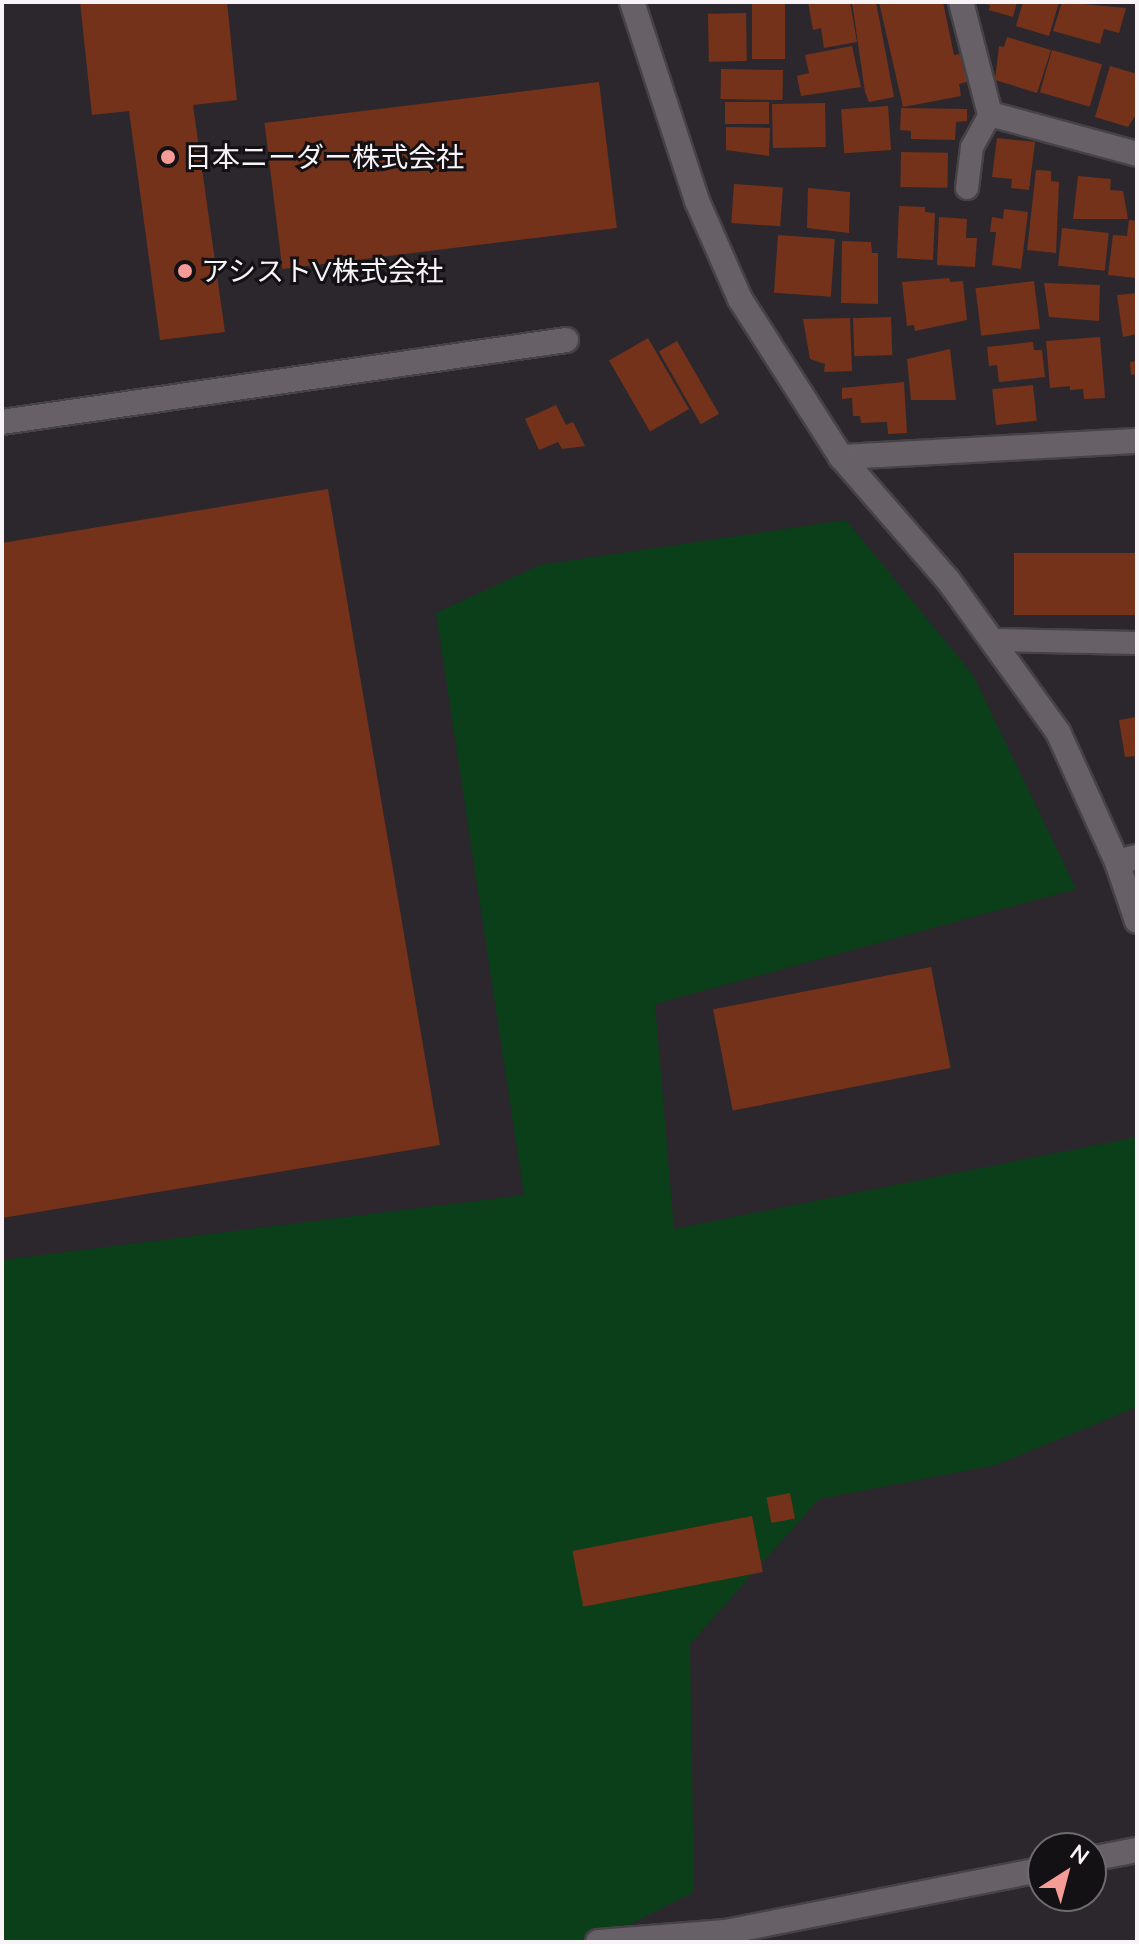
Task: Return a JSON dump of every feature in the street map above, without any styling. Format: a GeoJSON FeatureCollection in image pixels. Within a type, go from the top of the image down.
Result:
{"type":"FeatureCollection","features":[{"type":"Feature","properties":{"kind":"street"},"geometry":{"type":"LineString","coordinates":[[632,2],[697,201],[740,299],[841,457],[995,640],[1058,732],[1127,860],[1137,921]]}},
{"type":"Feature","properties":{"kind":"street"},"geometry":{"type":"LineString","coordinates":[[961,2],[990,114],[1137,154]]}},
{"type":"Feature","properties":{"kind":"street"},"geometry":{"type":"LineString","coordinates":[[2,422],[566,340]]}},
{"type":"Feature","properties":{"kind":"street"},"geometry":{"type":"LineString","coordinates":[[841,457],[1137,441]]}},
{"type":"Feature","properties":{"kind":"street"},"geometry":{"type":"LineString","coordinates":[[1107,1856],[1137,1850]]}},
{"type":"Feature","properties":{"kind":"street"},"geometry":{"type":"LineString","coordinates":[[598,1942],[726,1932],[1027,1872]]}},
{"type":"Feature","properties":{"kind":"lane"},"geometry":{"type":"LineString","coordinates":[[967,188],[972,147],[990,114]]}},
{"type":"Feature","properties":{"kind":"lane"},"geometry":{"type":"LineString","coordinates":[[995,640],[1137,643]]}},
{"type":"Feature","properties":{"kind":"green space"},"geometry":{"type":"Polygon","coordinates":[[[846,520],[973,675],[1076,889],[655,1004],[674,1229],[1137,1137],[1137,1407],[996,1465],[819,1499],[690,1644],[694,1892],[595,1942],[2,1942],[2,1260],[524,1195],[436,613],[540,565],[846,520]]]}},
{"type":"Feature","properties":{"kind":"building"},"geometry":{"type":"Polygon","coordinates":[[[80,2],[227,2],[237,100],[193,105],[225,332],[160,340],[129,111],[92,115],[80,2]]]}},
{"type":"Feature","properties":{"kind":"building"},"geometry":{"type":"Polygon","coordinates":[[[752,2],[785,2],[785,59],[752,59],[752,2]]]}},
{"type":"Feature","properties":{"kind":"building"},"geometry":{"type":"Polygon","coordinates":[[[808,2],[850,2],[857,42],[824,48],[821,28],[813,30],[808,2]]]}},
{"type":"Feature","properties":{"kind":"building"},"geometry":{"type":"Polygon","coordinates":[[[852,2],[876,2],[894,97],[869,102],[852,2]]]}},
{"type":"Feature","properties":{"kind":"building"},"geometry":{"type":"Polygon","coordinates":[[[879,2],[943,2],[954,55],[965,53],[971,81],[959,84],[961,96],[903,107],[879,2]]]}},
{"type":"Feature","properties":{"kind":"building"},"geometry":{"type":"Polygon","coordinates":[[[1017,2],[1013,17],[989,10],[990,5],[983,3],[1017,2]]]}},
{"type":"Feature","properties":{"kind":"building"},"geometry":{"type":"Polygon","coordinates":[[[1023,2],[1059,2],[1049,36],[1016,26],[1023,2]]]}},
{"type":"Feature","properties":{"kind":"building"},"geometry":{"type":"Polygon","coordinates":[[[1062,2],[1126,8],[1119,33],[1104,29],[1100,44],[1053,31],[1062,2]]]}},
{"type":"Feature","properties":{"kind":"building"},"geometry":{"type":"Polygon","coordinates":[[[746,13],[747,61],[709,62],[708,14],[746,13]]]}},
{"type":"Feature","properties":{"kind":"building"},"geometry":{"type":"Polygon","coordinates":[[[1007,37],[1051,50],[1037,93],[995,80],[999,46],[1004,47],[1007,37]]]}},
{"type":"Feature","properties":{"kind":"building"},"geometry":{"type":"Polygon","coordinates":[[[852,46],[861,87],[801,96],[797,76],[809,73],[805,55],[852,46]]]}},
{"type":"Feature","properties":{"kind":"building"},"geometry":{"type":"Polygon","coordinates":[[[1052,50],[1102,64],[1090,107],[1040,92],[1052,50]]]}},
{"type":"Feature","properties":{"kind":"building"},"geometry":{"type":"Polygon","coordinates":[[[1110,66],[1137,74],[1137,113],[1128,127],[1095,117],[1110,66]]]}},
{"type":"Feature","properties":{"kind":"building"},"geometry":{"type":"Polygon","coordinates":[[[721,69],[783,70],[782,100],[720,99],[721,69]]]}},
{"type":"Feature","properties":{"kind":"building"},"geometry":{"type":"Polygon","coordinates":[[[599,82],[617,228],[282,269],[265,123],[599,82]]]}},
{"type":"Feature","properties":{"kind":"building"},"geometry":{"type":"Polygon","coordinates":[[[725,102],[769,102],[769,124],[725,124],[725,102]]]}},
{"type":"Feature","properties":{"kind":"building"},"geometry":{"type":"Polygon","coordinates":[[[825,103],[826,147],[773,148],[772,104],[825,103]]]}},
{"type":"Feature","properties":{"kind":"building"},"geometry":{"type":"Polygon","coordinates":[[[888,106],[891,150],[844,153],[841,109],[888,106]]]}},
{"type":"Feature","properties":{"kind":"building"},"geometry":{"type":"Polygon","coordinates":[[[901,108],[967,109],[967,121],[956,122],[955,140],[911,139],[911,131],[900,130],[901,108]]]}},
{"type":"Feature","properties":{"kind":"building"},"geometry":{"type":"Polygon","coordinates":[[[726,127],[770,128],[769,156],[726,150],[726,127]]]}},
{"type":"Feature","properties":{"kind":"building"},"geometry":{"type":"Polygon","coordinates":[[[997,138],[1035,142],[1029,190],[1011,188],[1012,179],[992,177],[997,138]]]}},
{"type":"Feature","properties":{"kind":"building"},"geometry":{"type":"Polygon","coordinates":[[[901,152],[948,153],[947,188],[900,187],[901,152]]]}},
{"type":"Feature","properties":{"kind":"building"},"geometry":{"type":"Polygon","coordinates":[[[1036,170],[1051,171],[1051,181],[1059,182],[1056,253],[1027,250],[1036,170]]]}},
{"type":"Feature","properties":{"kind":"building"},"geometry":{"type":"Polygon","coordinates":[[[1078,176],[1111,179],[1110,190],[1123,191],[1128,219],[1073,219],[1078,176]]]}},
{"type":"Feature","properties":{"kind":"building"},"geometry":{"type":"Polygon","coordinates":[[[734,184],[783,187],[780,226],[731,223],[734,184]]]}},
{"type":"Feature","properties":{"kind":"building"},"geometry":{"type":"Polygon","coordinates":[[[808,188],[850,192],[849,233],[807,228],[808,188]]]}},
{"type":"Feature","properties":{"kind":"building"},"geometry":{"type":"Polygon","coordinates":[[[899,206],[925,207],[925,212],[935,213],[933,260],[897,258],[899,206]]]}},
{"type":"Feature","properties":{"kind":"building"},"geometry":{"type":"Polygon","coordinates":[[[1004,209],[1028,212],[1021,269],[992,265],[996,232],[990,232],[992,217],[1003,219],[1004,209]]]}},
{"type":"Feature","properties":{"kind":"building"},"geometry":{"type":"Polygon","coordinates":[[[939,217],[967,219],[966,238],[977,238],[975,267],[937,265],[939,217]]]}},
{"type":"Feature","properties":{"kind":"building"},"geometry":{"type":"Polygon","coordinates":[[[1129,220],[1137,221],[1137,278],[1108,275],[1113,235],[1127,236],[1129,220]]]}},
{"type":"Feature","properties":{"kind":"building"},"geometry":{"type":"Polygon","coordinates":[[[1062,228],[1109,233],[1105,271],[1058,266],[1062,228]]]}},
{"type":"Feature","properties":{"kind":"building"},"geometry":{"type":"Polygon","coordinates":[[[778,235],[835,239],[831,297],[774,293],[778,235]]]}},
{"type":"Feature","properties":{"kind":"building"},"geometry":{"type":"Polygon","coordinates":[[[842,241],[871,242],[872,253],[878,253],[878,304],[841,303],[842,241]]]}},
{"type":"Feature","properties":{"kind":"building"},"geometry":{"type":"Polygon","coordinates":[[[949,278],[950,282],[963,281],[967,320],[915,331],[914,325],[907,326],[902,282],[949,278]]]}},
{"type":"Feature","properties":{"kind":"building"},"geometry":{"type":"Polygon","coordinates":[[[1034,281],[1040,329],[981,336],[975,288],[1034,281]]]}},
{"type":"Feature","properties":{"kind":"building"},"geometry":{"type":"Polygon","coordinates":[[[1044,283],[1100,285],[1099,321],[1049,317],[1044,283]]]}},
{"type":"Feature","properties":{"kind":"building"},"geometry":{"type":"Polygon","coordinates":[[[1137,293],[1137,334],[1123,337],[1117,295],[1137,293]]]}},
{"type":"Feature","properties":{"kind":"building"},"geometry":{"type":"Polygon","coordinates":[[[891,317],[892,355],[854,356],[853,318],[891,317]]]}},
{"type":"Feature","properties":{"kind":"building"},"geometry":{"type":"Polygon","coordinates":[[[850,318],[852,371],[824,372],[825,364],[810,359],[803,319],[850,318]]]}},
{"type":"Feature","properties":{"kind":"building"},"geometry":{"type":"Polygon","coordinates":[[[1100,337],[1105,398],[1084,399],[1083,389],[1070,390],[1070,386],[1050,388],[1046,341],[1100,337]]]}},
{"type":"Feature","properties":{"kind":"building"},"geometry":{"type":"Polygon","coordinates":[[[648,338],[689,409],[650,432],[609,360],[648,338]]]}},
{"type":"Feature","properties":{"kind":"building"},"geometry":{"type":"Polygon","coordinates":[[[677,341],[719,414],[701,424],[659,352],[677,341]]]}},
{"type":"Feature","properties":{"kind":"building"},"geometry":{"type":"Polygon","coordinates":[[[1033,342],[1034,350],[1042,350],[1045,377],[999,382],[997,365],[989,366],[987,347],[1033,342]]]}},
{"type":"Feature","properties":{"kind":"building"},"geometry":{"type":"Polygon","coordinates":[[[950,349],[956,400],[911,400],[907,359],[950,349]]]}},
{"type":"Feature","properties":{"kind":"building"},"geometry":{"type":"Polygon","coordinates":[[[1137,361],[1137,374],[1131,375],[1130,362],[1137,361]]]}},
{"type":"Feature","properties":{"kind":"building"},"geometry":{"type":"Polygon","coordinates":[[[904,382],[907,433],[888,434],[887,422],[861,423],[860,416],[853,416],[852,398],[842,399],[842,388],[904,382]]]}},
{"type":"Feature","properties":{"kind":"building"},"geometry":{"type":"Polygon","coordinates":[[[1033,385],[1037,421],[996,425],[992,389],[1033,385]]]}},
{"type":"Feature","properties":{"kind":"building"},"geometry":{"type":"Polygon","coordinates":[[[556,405],[566,425],[573,422],[585,446],[562,449],[558,442],[539,450],[525,419],[556,405]]]}},
{"type":"Feature","properties":{"kind":"building"},"geometry":{"type":"Polygon","coordinates":[[[328,489],[440,1145],[2,1218],[2,543],[328,489]]]}},
{"type":"Feature","properties":{"kind":"building"},"geometry":{"type":"Polygon","coordinates":[[[1014,553],[1137,553],[1137,615],[1014,615],[1014,553]]]}},
{"type":"Feature","properties":{"kind":"building"},"geometry":{"type":"Polygon","coordinates":[[[1137,717],[1137,756],[1125,757],[1119,720],[1137,717]]]}},
{"type":"Feature","properties":{"kind":"building"},"geometry":{"type":"Polygon","coordinates":[[[931,967],[951,1068],[733,1110],[713,1009],[931,967]]]}},
{"type":"Feature","properties":{"kind":"building"},"geometry":{"type":"Polygon","coordinates":[[[790,1493],[795,1519],[771,1523],[766,1498],[790,1493]]]}},
{"type":"Feature","properties":{"kind":"building"},"geometry":{"type":"Polygon","coordinates":[[[752,1516],[763,1572],[583,1607],[572,1551],[752,1516]]]}},
{"type":"Feature","properties":{"kind":"place","name":"日本ニーダー株式会社"},"geometry":{"type":"Point","coordinates":[168,157]}},
{"type":"Feature","properties":{"kind":"place","name":"アシストV株式会社"},"geometry":{"type":"Point","coordinates":[185,271]}}]}
